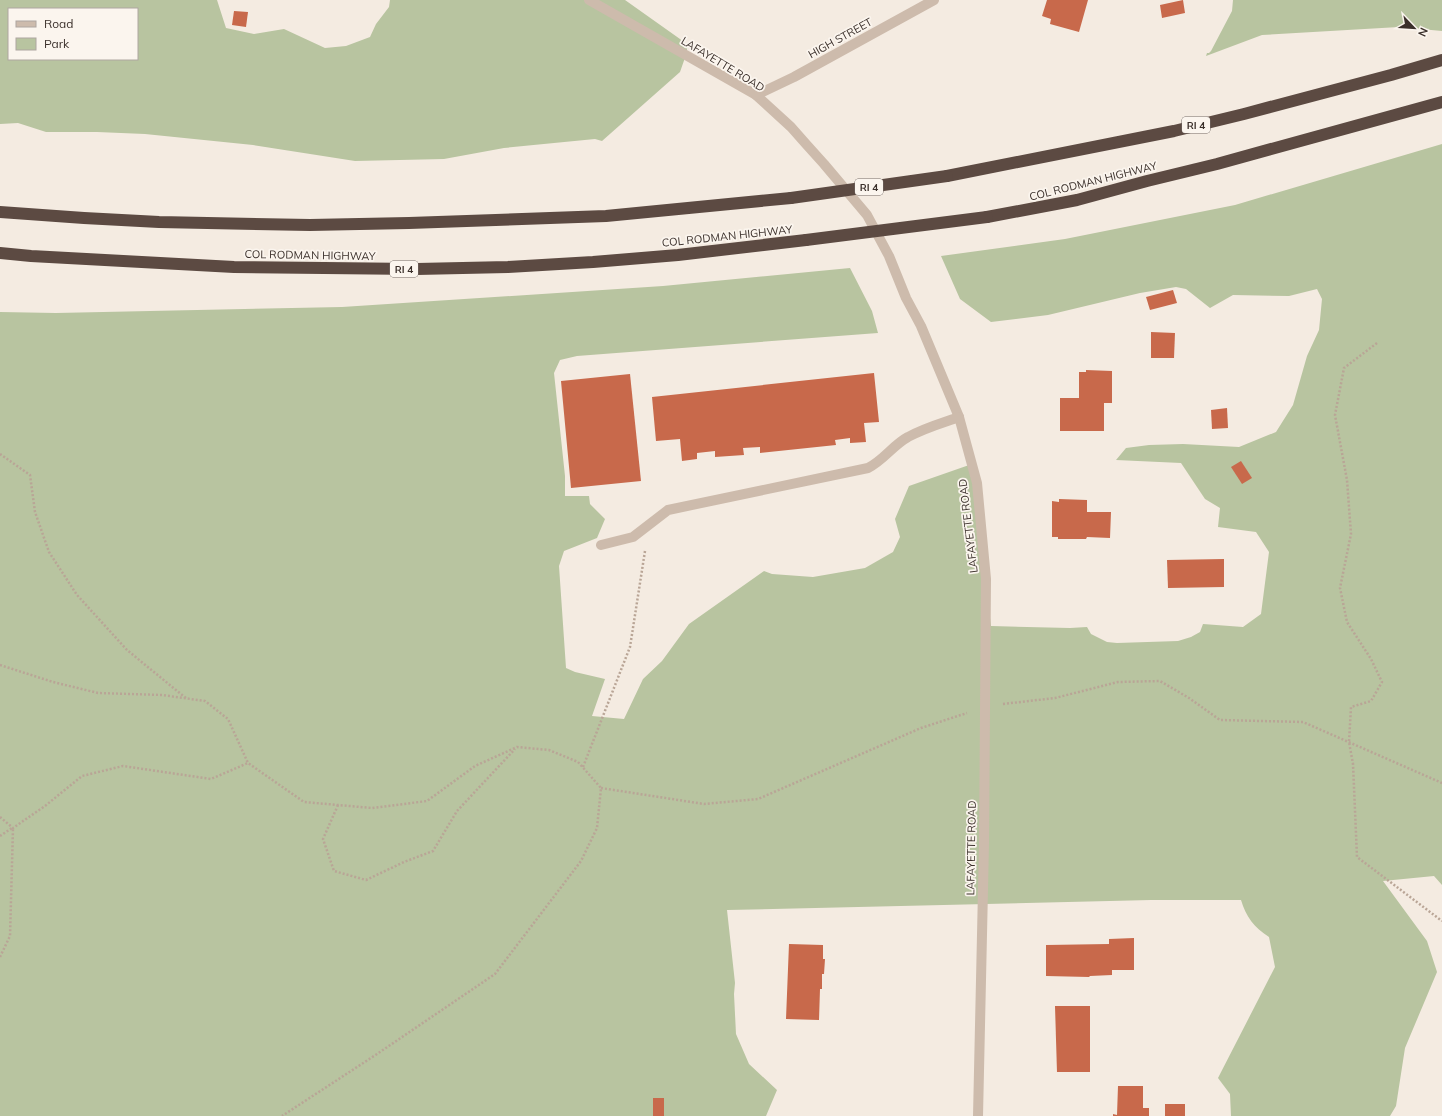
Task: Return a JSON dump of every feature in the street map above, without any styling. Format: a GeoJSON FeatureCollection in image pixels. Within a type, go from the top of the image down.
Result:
{"type":"FeatureCollection","features":[{"type":"Feature","properties":{"kind":"highway","name":"RI 4"},"geometry":{"type":"LineString","coordinates":[[0,212],[159,222],[310,224],[409,223],[606,216],[791,198],[947,176],[1181,129],[1244,114],[1442,60]]}},
{"type":"Feature","properties":{"kind":"highway","name":"COL RODMAN HIGHWAY"},"geometry":{"type":"LineString","coordinates":[[0,253],[39,257],[234,267],[417,269],[508,267],[678,255],[987,217],[1077,200],[1225,162],[1442,102]]}},
{"type":"Feature","properties":{"kind":"street","name":"LAFAYETTE ROAD"},"geometry":{"type":"LineString","coordinates":[[589,0],[756,95],[791,127],[824,164],[867,215],[889,256],[906,298],[921,326],[959,417],[977,483],[986,578],[984,852],[978,1116]]}},
{"type":"Feature","properties":{"kind":"street","name":"HIGH STREET"},"geometry":{"type":"LineString","coordinates":[[756,95],[794,77],[934,0]]}},
{"type":"Feature","properties":{"kind":"street"},"geometry":{"type":"LineString","coordinates":[[601,545],[633,537],[648,527],[668,510],[868,468],[878,463],[893,447],[909,436],[959,417]]}},
{"type":"Feature","properties":{"kind":"path"},"geometry":{"type":"LineString","coordinates":[[1377,343],[1344,368],[1335,414],[1347,480],[1351,534],[1340,588],[1347,622],[1371,659],[1382,682],[1371,700],[1351,707],[1350,742],[1353,764],[1357,857],[1442,921]]}},
{"type":"Feature","properties":{"kind":"path"},"geometry":{"type":"LineString","coordinates":[[0,454],[30,475],[35,512],[49,552],[77,595],[127,650],[187,699]]}},
{"type":"Feature","properties":{"kind":"path"},"geometry":{"type":"LineString","coordinates":[[583,767],[630,647],[640,590],[648,527]]}},
{"type":"Feature","properties":{"kind":"path"},"geometry":{"type":"LineString","coordinates":[[0,665],[52,682],[98,693],[162,695],[205,701],[228,719],[248,763],[304,802],[372,808],[426,801],[475,766],[517,747],[549,750],[578,762],[600,788],[704,804],[758,799],[921,728],[985,706],[1055,698],[1118,682],[1160,681],[1189,698],[1220,720],[1302,722],[1442,784]]}},
{"type":"Feature","properties":{"kind":"path"},"geometry":{"type":"LineString","coordinates":[[338,805],[323,839],[334,871],[366,880],[404,862],[433,851],[457,811],[517,747]]}},
{"type":"Feature","properties":{"kind":"path"},"geometry":{"type":"LineString","coordinates":[[0,836],[45,806],[82,776],[123,766],[211,779],[248,763]]}},
{"type":"Feature","properties":{"kind":"path"},"geometry":{"type":"LineString","coordinates":[[282,1116],[495,974],[581,861],[597,828],[600,788]]}},
{"type":"Feature","properties":{"kind":"path"},"geometry":{"type":"LineString","coordinates":[[0,817],[13,828]]}},
{"type":"Feature","properties":{"kind":"path"},"geometry":{"type":"LineString","coordinates":[[0,957],[10,936],[13,828]]}},
{"type":"Feature","properties":{"kind":"green space"},"geometry":{"type":"Polygon","coordinates":[[[0,0],[217,0],[226,28],[254,34],[284,29],[325,48],[346,46],[370,37],[376,24],[389,7],[390,0],[625,0],[687,45],[687,52],[680,72],[602,141],[595,139],[504,148],[444,159],[355,161],[253,145],[145,134],[46,132],[18,123],[0,124],[0,0]]]}},
{"type":"Feature","properties":{"kind":"green space"},"geometry":{"type":"Polygon","coordinates":[[[1233,0],[1442,0],[1442,31],[1399,27],[1262,35],[1206,56],[1207,53],[1211,51],[1232,11],[1233,0]]]}},
{"type":"Feature","properties":{"kind":"green space"},"geometry":{"type":"Polygon","coordinates":[[[1442,144],[1442,885],[1434,876],[1383,881],[1427,941],[1437,972],[1405,1048],[1396,1106],[1390,1116],[1231,1116],[1230,1094],[1218,1078],[1275,967],[1269,937],[1251,921],[1245,912],[1241,900],[1151,900],[727,910],[735,983],[734,994],[736,1034],[749,1064],[777,1090],[766,1116],[0,1116],[0,312],[56,313],[342,307],[663,286],[850,268],[872,311],[878,333],[577,356],[560,360],[554,373],[565,476],[565,496],[589,496],[590,504],[605,519],[597,538],[564,551],[559,566],[566,668],[575,672],[605,679],[592,716],[624,719],[643,679],[662,661],[689,624],[764,571],[772,574],[813,577],[865,568],[893,552],[900,537],[895,519],[909,486],[972,464],[991,626],[1087,627],[1091,634],[1107,642],[1117,643],[1178,641],[1191,637],[1200,632],[1203,624],[1243,627],[1261,614],[1269,552],[1256,532],[1218,527],[1220,508],[1205,499],[1181,463],[1116,460],[1126,448],[1149,445],[1183,444],[1239,447],[1276,432],[1293,405],[1307,356],[1319,330],[1322,299],[1317,289],[1289,296],[1233,295],[1210,308],[1186,289],[1176,287],[1140,293],[1048,315],[991,322],[960,299],[941,256],[1065,239],[1235,205],[1442,144]]]}},
{"type":"Feature","properties":{"kind":"building"},"geometry":{"type":"Polygon","coordinates":[[[1047,0],[1088,0],[1079,32],[1050,24],[1051,19],[1042,16],[1047,0]]]}},
{"type":"Feature","properties":{"kind":"building"},"geometry":{"type":"Polygon","coordinates":[[[1183,0],[1185,13],[1162,18],[1160,5],[1183,0]]]}},
{"type":"Feature","properties":{"kind":"building"},"geometry":{"type":"Polygon","coordinates":[[[234,11],[248,12],[246,27],[232,25],[234,11]]]}},
{"type":"Feature","properties":{"kind":"building"},"geometry":{"type":"Polygon","coordinates":[[[1173,290],[1177,303],[1150,310],[1146,297],[1173,290]]]}},
{"type":"Feature","properties":{"kind":"building"},"geometry":{"type":"Polygon","coordinates":[[[1151,332],[1175,333],[1174,358],[1151,358],[1151,332]]]}},
{"type":"Feature","properties":{"kind":"building"},"geometry":{"type":"Polygon","coordinates":[[[1086,370],[1112,371],[1112,403],[1104,403],[1104,431],[1060,431],[1060,398],[1079,398],[1079,372],[1086,372],[1086,370]]]}},
{"type":"Feature","properties":{"kind":"building"},"geometry":{"type":"Polygon","coordinates":[[[874,373],[879,422],[864,423],[866,442],[850,443],[850,438],[835,440],[836,445],[760,453],[760,447],[743,448],[744,455],[715,457],[715,451],[697,453],[697,459],[682,461],[680,439],[656,441],[652,397],[874,373]]]}},
{"type":"Feature","properties":{"kind":"building"},"geometry":{"type":"Polygon","coordinates":[[[630,374],[641,481],[571,488],[561,381],[630,374]]]}},
{"type":"Feature","properties":{"kind":"building"},"geometry":{"type":"Polygon","coordinates":[[[1227,408],[1228,428],[1212,429],[1211,410],[1227,408]]]}},
{"type":"Feature","properties":{"kind":"building"},"geometry":{"type":"Polygon","coordinates":[[[1241,461],[1252,478],[1242,484],[1231,467],[1241,461]]]}},
{"type":"Feature","properties":{"kind":"building"},"geometry":{"type":"Polygon","coordinates":[[[1059,499],[1087,500],[1087,512],[1111,512],[1110,538],[1087,537],[1086,539],[1058,539],[1058,537],[1052,537],[1052,501],[1059,502],[1059,499]]]}},
{"type":"Feature","properties":{"kind":"building"},"geometry":{"type":"Polygon","coordinates":[[[1224,559],[1224,587],[1168,588],[1167,560],[1224,559]]]}},
{"type":"Feature","properties":{"kind":"building"},"geometry":{"type":"Polygon","coordinates":[[[1134,938],[1134,970],[1112,970],[1112,975],[1089,977],[1046,976],[1046,945],[1109,944],[1109,939],[1134,938]]]}},
{"type":"Feature","properties":{"kind":"building"},"geometry":{"type":"Polygon","coordinates":[[[789,944],[823,945],[823,959],[825,959],[824,974],[822,974],[822,989],[820,989],[819,1020],[786,1019],[789,944]]]}},
{"type":"Feature","properties":{"kind":"building"},"geometry":{"type":"Polygon","coordinates":[[[1055,1006],[1090,1006],[1090,1072],[1057,1072],[1055,1006]]]}},
{"type":"Feature","properties":{"kind":"building"},"geometry":{"type":"Polygon","coordinates":[[[1118,1086],[1143,1086],[1143,1108],[1149,1108],[1149,1116],[1113,1116],[1113,1114],[1117,1115],[1118,1086]]]}},
{"type":"Feature","properties":{"kind":"building"},"geometry":{"type":"Polygon","coordinates":[[[653,1098],[664,1098],[664,1116],[653,1116],[653,1098]]]}},
{"type":"Feature","properties":{"kind":"building"},"geometry":{"type":"Polygon","coordinates":[[[1165,1104],[1185,1104],[1185,1116],[1165,1116],[1165,1104]]]}}]}
